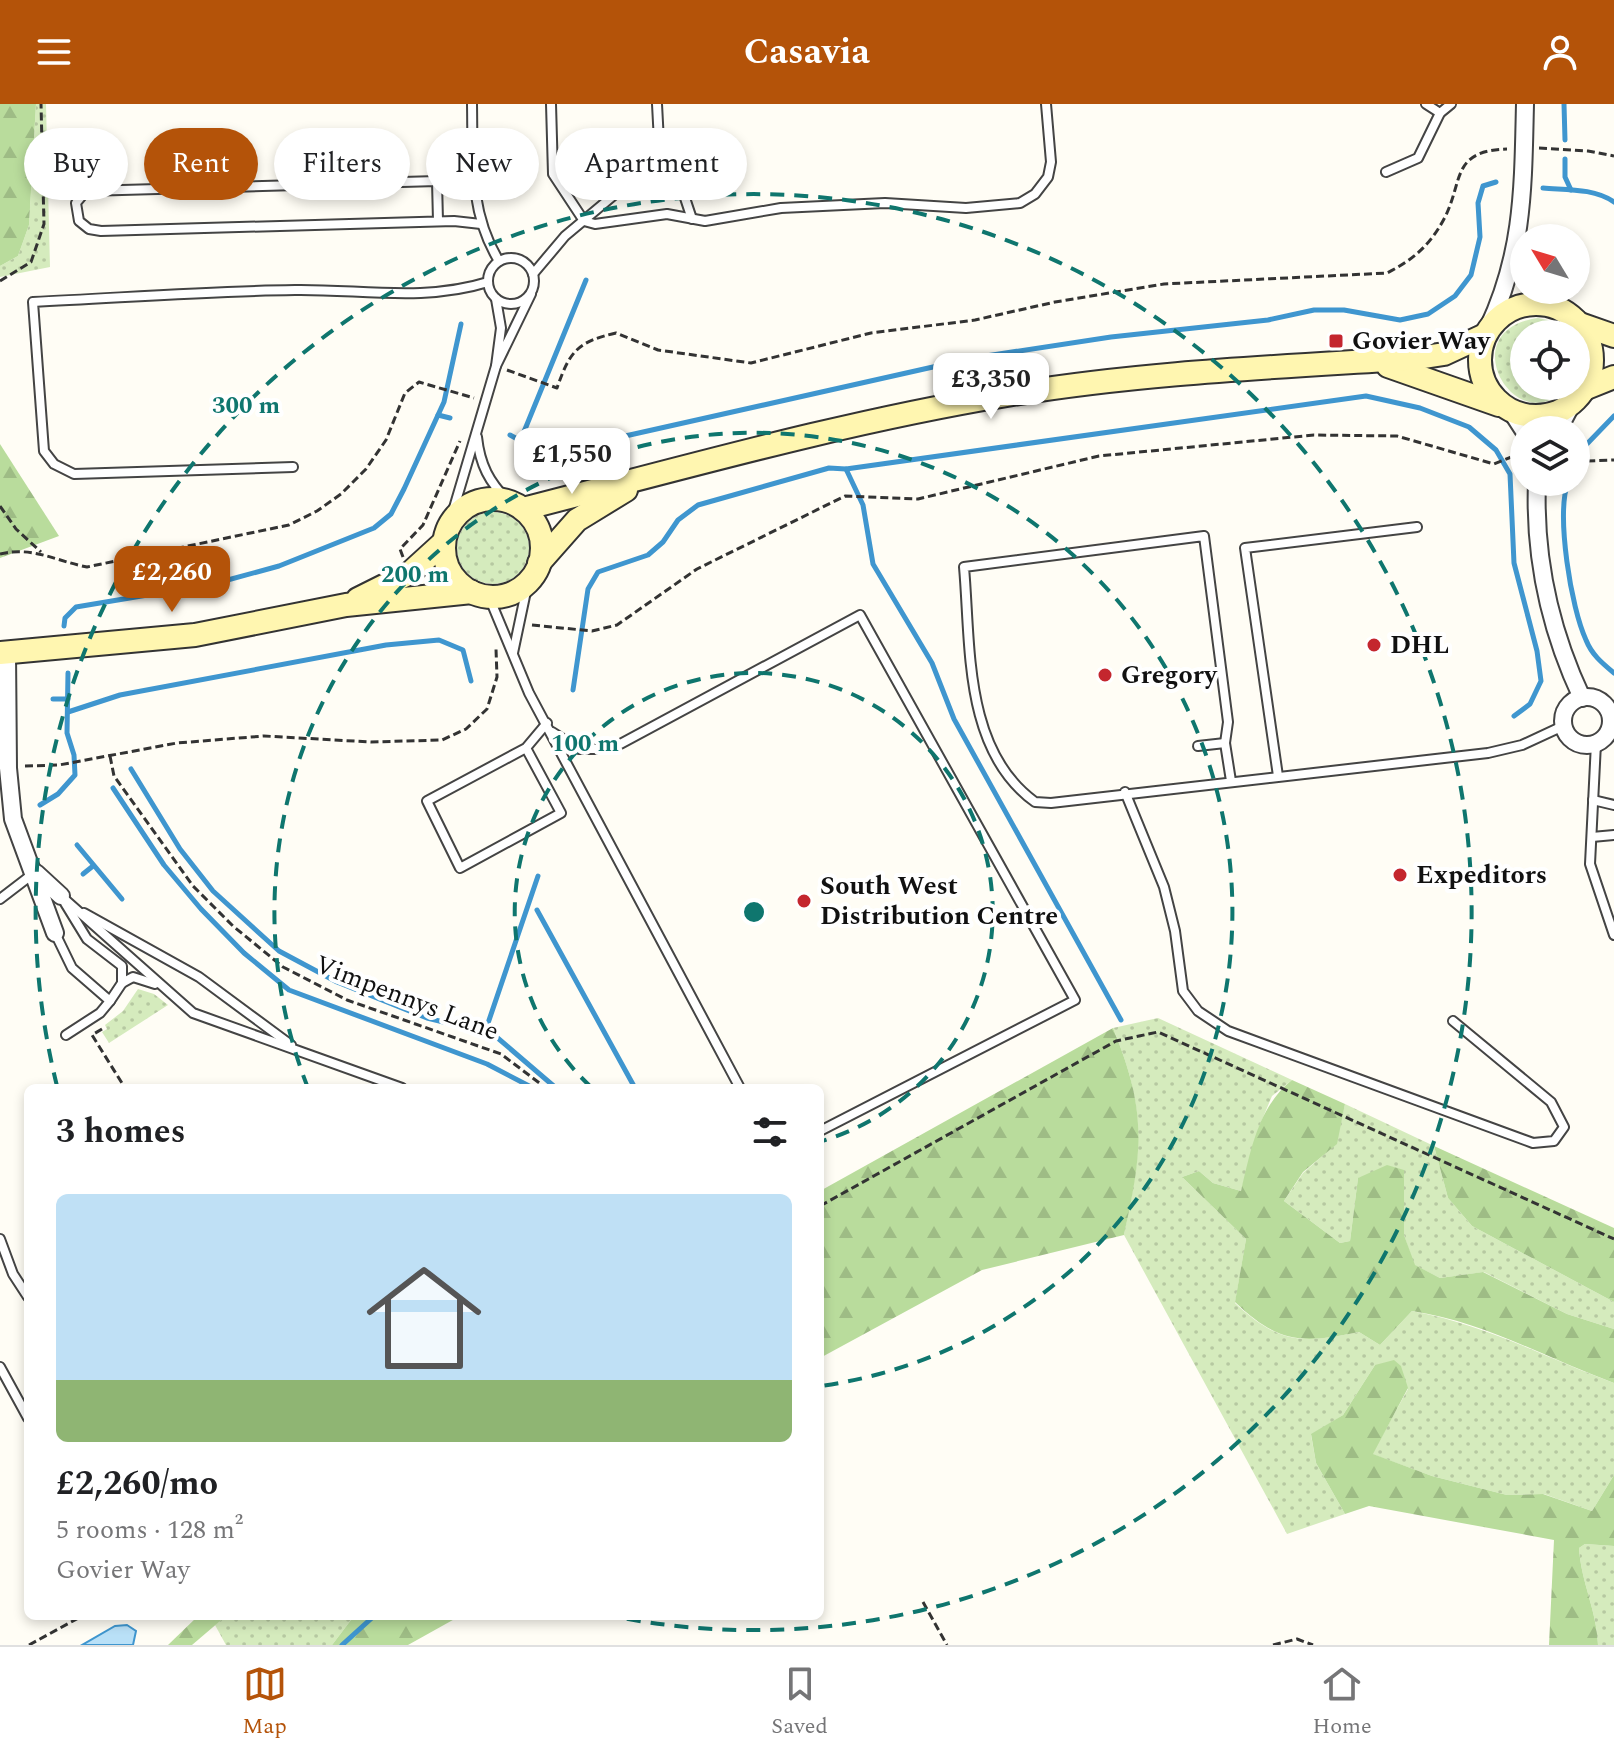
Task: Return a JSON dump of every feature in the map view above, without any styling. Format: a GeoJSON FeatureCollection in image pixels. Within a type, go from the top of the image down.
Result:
{"type":"FeatureCollection","features":[{"type":"Feature","properties":{"kind":"street"},"geometry":{"type":"LineString","coordinates":[[1524,224],[1525,104]]}},
{"type":"Feature","properties":{"kind":"street"},"geometry":{"type":"LineString","coordinates":[[1510,276],[1486,332],[1479,367],[1488,389],[1513,416]]}},
{"type":"Feature","properties":{"kind":"street"},"geometry":{"type":"LineString","coordinates":[[346,605],[410,573],[446,535],[455,516],[480,500],[516,505],[1006,395],[1166,372],[1444,354],[1486,332],[1499,316],[1521,305],[1545,304]]}},
{"type":"Feature","properties":{"kind":"street"},"geometry":{"type":"LineString","coordinates":[[1560,304],[1576,320]]}},
{"type":"Feature","properties":{"kind":"street"},"geometry":{"type":"LineString","coordinates":[[1590,328],[1614,336]]}},
{"type":"Feature","properties":{"kind":"street"},"geometry":{"type":"LineString","coordinates":[[1372,361],[1428,377],[1508,409],[1543,416],[1571,400]]}},
{"type":"Feature","properties":{"kind":"street"},"geometry":{"type":"LineString","coordinates":[[1590,390],[1614,377]]}},
{"type":"Feature","properties":{"kind":"street"},"geometry":{"type":"LineString","coordinates":[[55,933],[13,819],[4,653],[195,635],[346,605],[516,591],[577,520],[648,477]]}},
{"type":"Feature","properties":{"kind":"street"},"geometry":{"type":"LineString","coordinates":[[1537,496],[1536,515],[1554,631],[1582,698]]}},
{"type":"Feature","properties":{"kind":"street"},"geometry":{"type":"LineString","coordinates":[[516,505],[540,533],[534,572]]}},
{"type":"Feature","properties":{"kind":"street"},"geometry":{"type":"LineString","coordinates":[[446,535],[449,571],[480,595]]}},
{"type":"Feature","properties":{"kind":"street"},"geometry":{"type":"LineString","coordinates":[[1582,698],[1601,702],[1612,715],[1609,730],[1596,743],[1577,743],[1563,726],[1569,705],[1582,698]]}},
{"type":"Feature","properties":{"kind":"street"},"geometry":{"type":"LineString","coordinates":[[35,872],[61,896]]}},
{"type":"Feature","properties":{"kind":"lane"},"geometry":{"type":"LineString","coordinates":[[472,104],[474,196],[485,239],[499,261]]}},
{"type":"Feature","properties":{"kind":"lane"},"geometry":{"type":"LineString","coordinates":[[551,104],[553,174],[584,221],[595,224],[667,214],[705,221],[781,208],[885,203],[966,208],[1020,203],[1035,194],[1048,177],[1051,162],[1046,104]]}},
{"type":"Feature","properties":{"kind":"lane"},"geometry":{"type":"LineString","coordinates":[[657,104],[658,128]]}},
{"type":"Feature","properties":{"kind":"lane"},"geometry":{"type":"LineString","coordinates":[[1426,104],[1440,113]]}},
{"type":"Feature","properties":{"kind":"lane"},"geometry":{"type":"LineString","coordinates":[[1386,172],[1418,158],[1440,113],[1451,104]]}},
{"type":"Feature","properties":{"kind":"lane"},"geometry":{"type":"LineString","coordinates":[[438,221],[437,181],[86,191],[76,203],[79,221],[89,229],[101,231],[438,221],[481,224]]}},
{"type":"Feature","properties":{"kind":"lane"},"geometry":{"type":"LineString","coordinates":[[496,366],[531,294],[533,274],[608,200]]}},
{"type":"Feature","properties":{"kind":"lane"},"geometry":{"type":"LineString","coordinates":[[686,200],[692,219]]}},
{"type":"Feature","properties":{"kind":"lane"},"geometry":{"type":"LineString","coordinates":[[499,261],[519,259],[533,274]]}},
{"type":"Feature","properties":{"kind":"lane"},"geometry":{"type":"LineString","coordinates":[[293,467],[74,474],[54,464],[44,451],[33,302],[296,290],[412,295],[450,293],[488,282],[499,261]]}},
{"type":"Feature","properties":{"kind":"lane"},"geometry":{"type":"LineString","coordinates":[[446,535],[496,366],[501,328],[496,299],[488,282]]}},
{"type":"Feature","properties":{"kind":"lane"},"geometry":{"type":"LineString","coordinates":[[496,299],[514,304],[531,294]]}},
{"type":"Feature","properties":{"kind":"lane"},"geometry":{"type":"LineString","coordinates":[[476,433],[480,461],[493,485],[516,505]]}},
{"type":"Feature","properties":{"kind":"lane"},"geometry":{"type":"LineString","coordinates":[[1278,776],[1245,548],[1417,527]]}},
{"type":"Feature","properties":{"kind":"lane"},"geometry":{"type":"LineString","coordinates":[[1231,781],[1225,743],[1228,722],[1204,536],[964,567],[979,721],[1004,768],[1035,802],[1278,776],[1488,753],[1522,745],[1563,726]]}},
{"type":"Feature","properties":{"kind":"lane"},"geometry":{"type":"LineString","coordinates":[[512,658],[534,572]]}},
{"type":"Feature","properties":{"kind":"lane"},"geometry":{"type":"LineString","coordinates":[[480,595],[504,628],[512,658],[738,1084]]}},
{"type":"Feature","properties":{"kind":"lane"},"geometry":{"type":"LineString","coordinates":[[552,732],[579,749],[611,749],[860,615],[1075,1000],[824,1129]]}},
{"type":"Feature","properties":{"kind":"lane"},"geometry":{"type":"LineString","coordinates":[[526,748],[561,813],[460,868],[427,801],[526,748],[547,723]]}},
{"type":"Feature","properties":{"kind":"lane"},"geometry":{"type":"LineString","coordinates":[[1198,746],[1225,743]]}},
{"type":"Feature","properties":{"kind":"lane"},"geometry":{"type":"LineString","coordinates":[[1596,743],[1590,864],[1614,933]]}},
{"type":"Feature","properties":{"kind":"lane"},"geometry":{"type":"LineString","coordinates":[[1125,792],[1164,887],[1175,931],[1183,991],[1198,1011],[1228,1031],[1391,1093],[1533,1143],[1554,1141],[1564,1127],[1551,1102],[1453,1021]]}},
{"type":"Feature","properties":{"kind":"lane"},"geometry":{"type":"LineString","coordinates":[[1593,800],[1614,805]]}},
{"type":"Feature","properties":{"kind":"lane"},"geometry":{"type":"LineString","coordinates":[[1592,837],[1614,835]]}},
{"type":"Feature","properties":{"kind":"lane"},"geometry":{"type":"LineString","coordinates":[[0,899],[35,872]]}},
{"type":"Feature","properties":{"kind":"lane"},"geometry":{"type":"LineString","coordinates":[[61,896],[102,935],[139,961],[157,985],[193,1013],[391,1084]]}},
{"type":"Feature","properties":{"kind":"lane"},"geometry":{"type":"LineString","coordinates":[[61,896],[87,939],[122,966],[122,983]]}},
{"type":"Feature","properties":{"kind":"lane"},"geometry":{"type":"LineString","coordinates":[[79,911],[104,922],[199,977],[246,1015],[305,1054]]}},
{"type":"Feature","properties":{"kind":"lane"},"geometry":{"type":"LineString","coordinates":[[55,933],[72,968],[110,1001]]}},
{"type":"Feature","properties":{"kind":"lane"},"geometry":{"type":"LineString","coordinates":[[66,1035],[100,1013],[122,983],[133,977],[157,985]]}},
{"type":"Feature","properties":{"kind":"lane"},"geometry":{"type":"LineString","coordinates":[[0,1239],[13,1274],[24,1291]]}},
{"type":"Feature","properties":{"kind":"lane"},"geometry":{"type":"LineString","coordinates":[[0,1367],[24,1411]]}},
{"type":"Feature","properties":{"kind":"path"},"geometry":{"type":"LineString","coordinates":[[0,281],[31,262],[44,224],[41,104]]}},
{"type":"Feature","properties":{"kind":"path"},"geometry":{"type":"LineString","coordinates":[[529,378],[557,388],[567,359],[580,345],[616,333],[658,350],[751,363],[871,333],[975,320],[1055,302],[1164,284],[1387,273],[1414,260],[1433,237],[1446,215],[1459,171],[1470,157],[1487,149],[1524,148],[1588,151],[1614,156]]}},
{"type":"Feature","properties":{"kind":"path"},"geometry":{"type":"LineString","coordinates":[[0,554],[14,550],[41,552],[87,567],[289,525],[341,494],[366,469],[386,440],[405,393],[419,382],[453,390]]}},
{"type":"Feature","properties":{"kind":"path"},"geometry":{"type":"LineString","coordinates":[[519,624],[592,631],[617,625],[697,569],[845,496],[918,499],[1099,456],[1314,435],[1397,436],[1494,464],[1510,458]]}},
{"type":"Feature","properties":{"kind":"path"},"geometry":{"type":"LineString","coordinates":[[1590,461],[1614,460]]}},
{"type":"Feature","properties":{"kind":"path"},"geometry":{"type":"LineString","coordinates":[[0,506],[16,529],[41,552]]}},
{"type":"Feature","properties":{"kind":"path"},"geometry":{"type":"LineString","coordinates":[[8,768],[59,765],[177,743],[264,736],[371,742],[442,740],[466,729],[487,709],[497,677],[495,632],[504,628]]}},
{"type":"Feature","properties":{"kind":"path","name":"Vimpennys Lane"},"geometry":{"type":"LineString","coordinates":[[110,756],[114,776],[193,886],[233,926],[283,967],[347,1000],[501,1054],[541,1084]]}},
{"type":"Feature","properties":{"kind":"path"},"geometry":{"type":"LineString","coordinates":[[102,1029],[92,1035],[123,1084]]}},
{"type":"Feature","properties":{"kind":"path"},"geometry":{"type":"LineString","coordinates":[[824,1204],[1116,1041],[1137,1034],[1158,1032],[1614,1239]]}},
{"type":"Feature","properties":{"kind":"path"},"geometry":{"type":"LineString","coordinates":[[923,1602],[947,1645]]}},
{"type":"Feature","properties":{"kind":"path"},"geometry":{"type":"LineString","coordinates":[[29,1645],[75,1620]]}},
{"type":"Feature","properties":{"kind":"path"},"geometry":{"type":"LineString","coordinates":[[1273,1645],[1297,1639],[1313,1645]]}},
{"type":"Feature","properties":{"kind":"green space"},"geometry":{"type":"Polygon","coordinates":[[[0,104],[36,104],[35,128],[24,128],[24,200],[30,200],[29,225],[18,256],[0,266],[0,104]]]}},
{"type":"Feature","properties":{"kind":"green space"},"geometry":{"type":"Polygon","coordinates":[[[36,104],[46,104],[47,128],[35,128],[36,104]]]}},
{"type":"Feature","properties":{"kind":"green space"},"geometry":{"type":"Polygon","coordinates":[[[30,200],[48,200],[50,267],[0,277],[0,266],[18,256],[29,225],[30,200]]]}},
{"type":"Feature","properties":{"kind":"green space"},"geometry":{"type":"Polygon","coordinates":[[[1510,329],[1510,390],[1501,379],[1495,360],[1498,342],[1510,329]]]}},
{"type":"Feature","properties":{"kind":"green space"},"geometry":{"type":"Polygon","coordinates":[[[0,444],[59,536],[0,558],[0,444]]]}},
{"type":"Feature","properties":{"kind":"green space"},"geometry":{"type":"Polygon","coordinates":[[[500,512],[519,522],[527,534],[527,562],[519,574],[507,582],[486,584],[467,574],[459,562],[457,541],[467,522],[479,514],[500,512]]]}},
{"type":"Feature","properties":{"kind":"green space"},"geometry":{"type":"Polygon","coordinates":[[[138,989],[154,994],[168,1005],[109,1043],[102,1032],[107,1029],[105,1025],[123,1011],[138,989]]]}},
{"type":"Feature","properties":{"kind":"green space"},"geometry":{"type":"Polygon","coordinates":[[[1158,1018],[1292,1080],[1272,1096],[1259,1127],[1241,1191],[1213,1183],[1199,1171],[1182,1177],[1246,1239],[1235,1303],[1265,1327],[1292,1337],[1322,1338],[1359,1332],[1380,1345],[1412,1311],[1465,1324],[1614,1383],[1614,1475],[1592,1511],[1544,1494],[1507,1495],[1432,1476],[1372,1454],[1408,1389],[1375,1365],[1343,1415],[1311,1435],[1316,1463],[1345,1514],[1287,1534],[1124,1235],[1135,1178],[1138,1130],[1132,1083],[1113,1028],[1158,1018]]]}},
{"type":"Feature","properties":{"kind":"green space"},"geometry":{"type":"Polygon","coordinates":[[[1113,1028],[1132,1083],[1138,1130],[1135,1178],[1124,1235],[982,1270],[824,1356],[824,1189],[1113,1028]]]}},
{"type":"Feature","properties":{"kind":"green space"},"geometry":{"type":"Polygon","coordinates":[[[1292,1080],[1345,1104],[1337,1144],[1303,1172],[1284,1201],[1340,1243],[1350,1241],[1358,1178],[1387,1165],[1404,1170],[1404,1235],[1415,1265],[1440,1278],[1483,1272],[1567,1314],[1614,1329],[1614,1383],[1490,1332],[1439,1316],[1412,1311],[1380,1345],[1359,1332],[1322,1338],[1292,1337],[1265,1326],[1235,1302],[1246,1239],[1182,1177],[1199,1171],[1213,1183],[1241,1191],[1264,1116],[1280,1091],[1292,1080]]]}},
{"type":"Feature","properties":{"kind":"green space"},"geometry":{"type":"Polygon","coordinates":[[[1345,1104],[1434,1146],[1448,1198],[1472,1226],[1614,1302],[1614,1329],[1567,1314],[1484,1272],[1440,1278],[1414,1265],[1404,1235],[1404,1170],[1358,1178],[1350,1241],[1340,1243],[1284,1201],[1303,1173],[1336,1144],[1345,1104]]]}},
{"type":"Feature","properties":{"kind":"green space"},"geometry":{"type":"Polygon","coordinates":[[[1434,1146],[1614,1228],[1614,1302],[1472,1226],[1448,1198],[1434,1146]]]}},
{"type":"Feature","properties":{"kind":"green space"},"geometry":{"type":"Polygon","coordinates":[[[1394,1360],[1401,1366],[1408,1388],[1373,1454],[1432,1476],[1507,1495],[1543,1494],[1592,1511],[1614,1475],[1614,1546],[1585,1544],[1579,1548],[1598,1645],[1549,1645],[1554,1540],[1369,1506],[1345,1514],[1316,1463],[1311,1434],[1343,1415],[1375,1365],[1394,1360]]]}},
{"type":"Feature","properties":{"kind":"green space"},"geometry":{"type":"Polygon","coordinates":[[[1585,1544],[1614,1546],[1614,1645],[1598,1645],[1580,1561],[1579,1548],[1585,1544]]]}},
{"type":"Feature","properties":{"kind":"green space"},"geometry":{"type":"Polygon","coordinates":[[[194,1620],[221,1620],[192,1645],[168,1645],[194,1620]]]}},
{"type":"Feature","properties":{"kind":"green space"},"geometry":{"type":"Polygon","coordinates":[[[221,1620],[351,1620],[332,1645],[226,1645],[215,1625],[221,1620]]]}},
{"type":"Feature","properties":{"kind":"green space"},"geometry":{"type":"Polygon","coordinates":[[[351,1620],[453,1620],[408,1645],[332,1645],[351,1620]]]}},
{"type":"Feature","properties":{"kind":"water"},"geometry":{"type":"Polygon","coordinates":[[[127,1625],[136,1631],[133,1645],[82,1645],[115,1626],[127,1625]]]}},
{"type":"Feature","properties":{"kind":"waterway"},"geometry":{"type":"LineString","coordinates":[[1564,104],[1565,140]]}},
{"type":"Feature","properties":{"kind":"waterway"},"geometry":{"type":"LineString","coordinates":[[1565,159],[1565,177],[1571,190]]}},
{"type":"Feature","properties":{"kind":"waterway"},"geometry":{"type":"LineString","coordinates":[[510,435],[545,454],[973,358],[1111,337],[1268,320],[1314,310],[1344,310],[1400,320],[1428,314],[1455,296],[1471,275],[1480,237],[1478,203],[1483,186],[1496,182]]}},
{"type":"Feature","properties":{"kind":"waterway"},"geometry":{"type":"LineString","coordinates":[[1543,188],[1589,192],[1614,202]]}},
{"type":"Feature","properties":{"kind":"waterway"},"geometry":{"type":"LineString","coordinates":[[521,439],[586,280]]}},
{"type":"Feature","properties":{"kind":"waterway"},"geometry":{"type":"LineString","coordinates":[[64,626],[65,618],[76,607],[213,584],[279,566],[374,528],[391,514],[444,402],[461,324]]}},
{"type":"Feature","properties":{"kind":"waterway"},"geometry":{"type":"LineString","coordinates":[[573,690],[588,589],[598,572],[648,555],[663,542],[678,520],[698,505],[829,468],[846,469],[1366,396],[1420,408],[1469,427],[1496,450],[1510,474],[1514,563],[1537,651],[1541,681],[1530,704],[1514,716]]}},
{"type":"Feature","properties":{"kind":"waterway"},"geometry":{"type":"LineString","coordinates":[[438,415],[450,418]]}},
{"type":"Feature","properties":{"kind":"waterway"},"geometry":{"type":"LineString","coordinates":[[1590,441],[1614,416]]}},
{"type":"Feature","properties":{"kind":"waterway"},"geometry":{"type":"LineString","coordinates":[[846,469],[863,505],[873,564],[932,663],[954,719],[1121,1020]]}},
{"type":"Feature","properties":{"kind":"waterway"},"geometry":{"type":"LineString","coordinates":[[1565,496],[1564,538],[1580,625],[1588,645],[1614,673]]}},
{"type":"Feature","properties":{"kind":"waterway"},"geometry":{"type":"LineString","coordinates":[[68,712],[120,695],[386,645],[439,640],[463,650],[471,681]]}},
{"type":"Feature","properties":{"kind":"waterway"},"geometry":{"type":"LineString","coordinates":[[40,805],[58,794],[75,775],[74,755],[67,733],[68,673]]}},
{"type":"Feature","properties":{"kind":"waterway"},"geometry":{"type":"LineString","coordinates":[[53,699],[68,699]]}},
{"type":"Feature","properties":{"kind":"waterway"},"geometry":{"type":"LineString","coordinates":[[131,769],[180,849],[213,891],[279,951],[337,982],[427,1018],[493,1034],[551,1084]]}},
{"type":"Feature","properties":{"kind":"waterway"},"geometry":{"type":"LineString","coordinates":[[113,788],[164,865],[201,909],[244,953],[289,990],[487,1064],[525,1084]]}},
{"type":"Feature","properties":{"kind":"waterway"},"geometry":{"type":"LineString","coordinates":[[77,845],[122,899]]}},
{"type":"Feature","properties":{"kind":"waterway"},"geometry":{"type":"LineString","coordinates":[[83,874],[93,866]]}},
{"type":"Feature","properties":{"kind":"waterway"},"geometry":{"type":"LineString","coordinates":[[485,1032],[538,876]]}},
{"type":"Feature","properties":{"kind":"waterway"},"geometry":{"type":"LineString","coordinates":[[537,910],[633,1084]]}},
{"type":"Feature","properties":{"kind":"waterway"},"geometry":{"type":"LineString","coordinates":[[342,1645],[370,1620]]}},
{"type":"Feature","properties":{"kind":"place","name":"Govier Way"},"geometry":{"type":"Point","coordinates":[1336,341]}},
{"type":"Feature","properties":{"kind":"place","name":"DHL"},"geometry":{"type":"Point","coordinates":[1374,645]}},
{"type":"Feature","properties":{"kind":"place","name":"Gregory"},"geometry":{"type":"Point","coordinates":[1105,675]}},
{"type":"Feature","properties":{"kind":"place","name":"Expeditors"},"geometry":{"type":"Point","coordinates":[1400,875]}},
{"type":"Feature","properties":{"kind":"place","name":"South West Distribution Centre"},"geometry":{"type":"Point","coordinates":[804,901]}}]}
